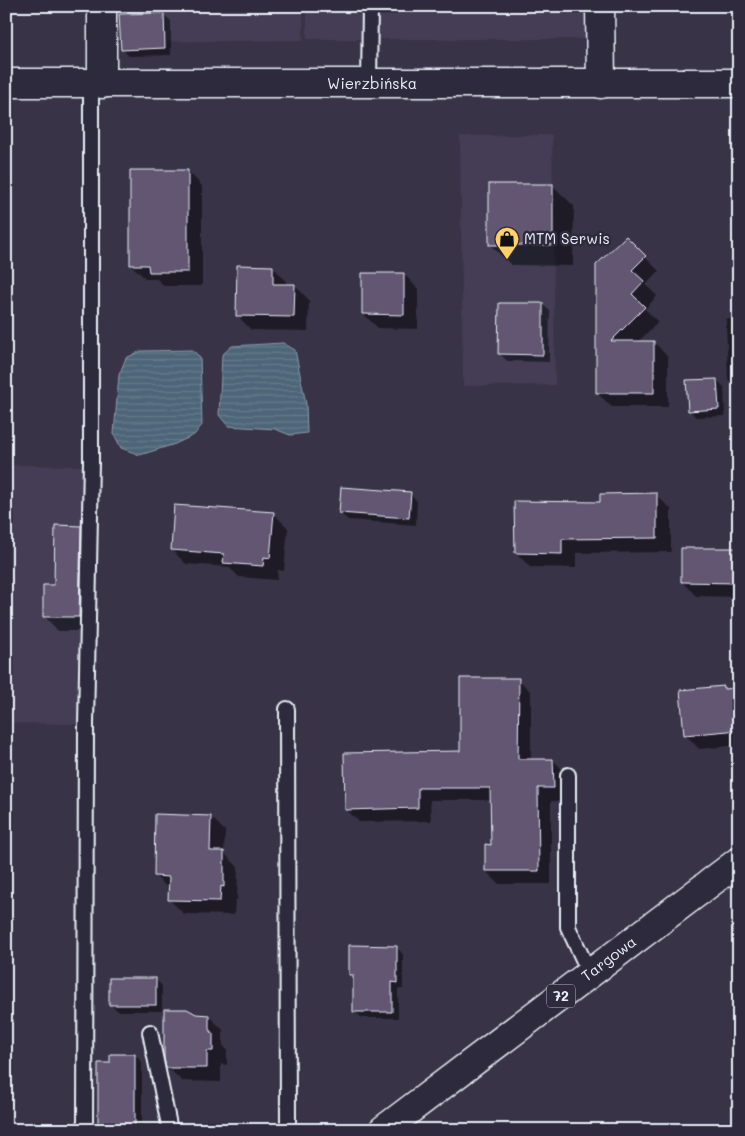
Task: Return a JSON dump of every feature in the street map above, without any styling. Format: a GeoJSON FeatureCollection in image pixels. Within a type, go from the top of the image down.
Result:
{"type":"FeatureCollection","features":[{"type":"Feature","properties":{"kind":"street"},"geometry":{"type":"LineString","coordinates":[[97,83],[102,6]]}},
{"type":"Feature","properties":{"kind":"street"},"geometry":{"type":"LineString","coordinates":[[600,6],[600,84]]}},
{"type":"Feature","properties":{"kind":"street","name":"Wierzbińska"},"geometry":{"type":"LineString","coordinates":[[6,83],[739,84]]}},
{"type":"Feature","properties":{"kind":"street","name":"Targowa"},"geometry":{"type":"LineString","coordinates":[[383,1130],[590,974],[737,868]]}},
{"type":"Feature","properties":{"kind":"lane"},"geometry":{"type":"LineString","coordinates":[[369,84],[370,6]]}},
{"type":"Feature","properties":{"kind":"lane"},"geometry":{"type":"LineString","coordinates":[[85,1130],[86,725],[97,83]]}},
{"type":"Feature","properties":{"kind":"lane"},"geometry":{"type":"LineString","coordinates":[[287,709],[288,1130]]}},
{"type":"Feature","properties":{"kind":"lane"},"geometry":{"type":"LineString","coordinates":[[568,775],[568,927],[590,974]]}},
{"type":"Feature","properties":{"kind":"lane"},"geometry":{"type":"LineString","coordinates":[[150,1032],[170,1130]]}},
{"type":"Feature","properties":{"kind":"shaded area"},"geometry":{"type":"Polygon","coordinates":[[[123,6],[303,6],[303,40],[123,42],[123,6]]]}},
{"type":"Feature","properties":{"kind":"shaded area"},"geometry":{"type":"Polygon","coordinates":[[[307,6],[585,6],[585,39],[307,39],[307,6]]]}},
{"type":"Feature","properties":{"kind":"shaded area","name":"MTM Serwis"},"geometry":{"type":"Polygon","coordinates":[[[552,135],[555,385],[463,386],[460,136],[552,135]]]}},
{"type":"Feature","properties":{"kind":"shaded area"},"geometry":{"type":"Polygon","coordinates":[[[6,465],[83,466],[82,724],[6,723],[6,465]]]}},
{"type":"Feature","properties":{"kind":"water"},"geometry":{"type":"Polygon","coordinates":[[[283,343],[295,350],[306,404],[307,433],[290,435],[275,429],[228,426],[219,415],[222,355],[232,346],[283,343]]]}},
{"type":"Feature","properties":{"kind":"water"},"geometry":{"type":"Polygon","coordinates":[[[193,350],[200,358],[202,425],[194,435],[175,444],[140,455],[121,448],[114,434],[119,375],[126,358],[141,351],[193,350]]]}},
{"type":"Feature","properties":{"kind":"building"},"geometry":{"type":"Polygon","coordinates":[[[164,13],[165,48],[121,50],[119,14],[164,13]]]}},
{"type":"Feature","properties":{"kind":"building"},"geometry":{"type":"Polygon","coordinates":[[[130,170],[188,170],[188,272],[149,272],[148,265],[130,265],[130,170]]]}},
{"type":"Feature","properties":{"kind":"building"},"geometry":{"type":"Polygon","coordinates":[[[489,184],[553,184],[553,245],[489,245],[489,184]]]}},
{"type":"Feature","properties":{"kind":"building"},"geometry":{"type":"Polygon","coordinates":[[[626,236],[646,256],[632,270],[644,281],[632,294],[645,307],[611,341],[654,341],[654,393],[596,393],[596,265],[626,236]]]}},
{"type":"Feature","properties":{"kind":"building"},"geometry":{"type":"Polygon","coordinates":[[[237,265],[273,266],[273,284],[295,284],[294,317],[236,316],[237,265]]]}},
{"type":"Feature","properties":{"kind":"building"},"geometry":{"type":"Polygon","coordinates":[[[362,273],[404,273],[404,315],[362,314],[362,273]]]}},
{"type":"Feature","properties":{"kind":"building"},"geometry":{"type":"Polygon","coordinates":[[[499,303],[543,303],[543,355],[498,354],[499,303]]]}},
{"type":"Feature","properties":{"kind":"building"},"geometry":{"type":"Polygon","coordinates":[[[717,379],[719,409],[688,411],[686,380],[717,379]]]}},
{"type":"Feature","properties":{"kind":"building"},"geometry":{"type":"Polygon","coordinates":[[[341,487],[411,492],[409,518],[339,513],[341,487]]]}},
{"type":"Feature","properties":{"kind":"building"},"geometry":{"type":"Polygon","coordinates":[[[657,493],[657,538],[562,539],[562,554],[515,553],[514,501],[600,502],[600,494],[657,493]]]}},
{"type":"Feature","properties":{"kind":"building"},"geometry":{"type":"Polygon","coordinates":[[[174,505],[274,512],[270,558],[264,557],[263,566],[223,563],[224,554],[171,550],[174,505]]]}},
{"type":"Feature","properties":{"kind":"building"},"geometry":{"type":"Polygon","coordinates":[[[55,525],[81,526],[79,617],[43,617],[43,585],[54,585],[55,525]]]}},
{"type":"Feature","properties":{"kind":"building"},"geometry":{"type":"Polygon","coordinates":[[[681,548],[737,548],[737,583],[681,582],[681,548]]]}},
{"type":"Feature","properties":{"kind":"building"},"geometry":{"type":"Polygon","coordinates":[[[460,678],[519,678],[518,759],[553,759],[554,788],[538,788],[539,871],[485,871],[485,844],[491,845],[490,788],[418,788],[418,808],[345,810],[344,753],[460,751],[460,678]]]}},
{"type":"Feature","properties":{"kind":"building"},"geometry":{"type":"Polygon","coordinates":[[[724,686],[724,689],[739,688],[739,730],[684,735],[680,690],[724,686]]]}},
{"type":"Feature","properties":{"kind":"building"},"geometry":{"type":"Polygon","coordinates":[[[155,814],[211,816],[210,851],[224,851],[224,887],[221,886],[220,901],[168,900],[169,877],[154,876],[155,814]]]}},
{"type":"Feature","properties":{"kind":"building"},"geometry":{"type":"Polygon","coordinates":[[[349,945],[397,946],[397,983],[392,982],[392,1012],[353,1012],[353,975],[349,975],[349,945]]]}},
{"type":"Feature","properties":{"kind":"building"},"geometry":{"type":"Polygon","coordinates":[[[109,978],[156,978],[156,1005],[109,1005],[109,978]]]}},
{"type":"Feature","properties":{"kind":"building"},"geometry":{"type":"Polygon","coordinates":[[[164,1009],[187,1009],[196,1014],[209,1015],[209,1029],[213,1034],[213,1051],[207,1051],[207,1068],[166,1068],[164,1058],[164,1009]]]}},
{"type":"Feature","properties":{"kind":"building"},"geometry":{"type":"Polygon","coordinates":[[[110,1054],[135,1054],[135,1130],[98,1130],[98,1063],[110,1063],[110,1054]]]}},
{"type":"Feature","properties":{"kind":"place","name":"MTM Serwis"},"geometry":{"type":"Point","coordinates":[507,260]}}]}
